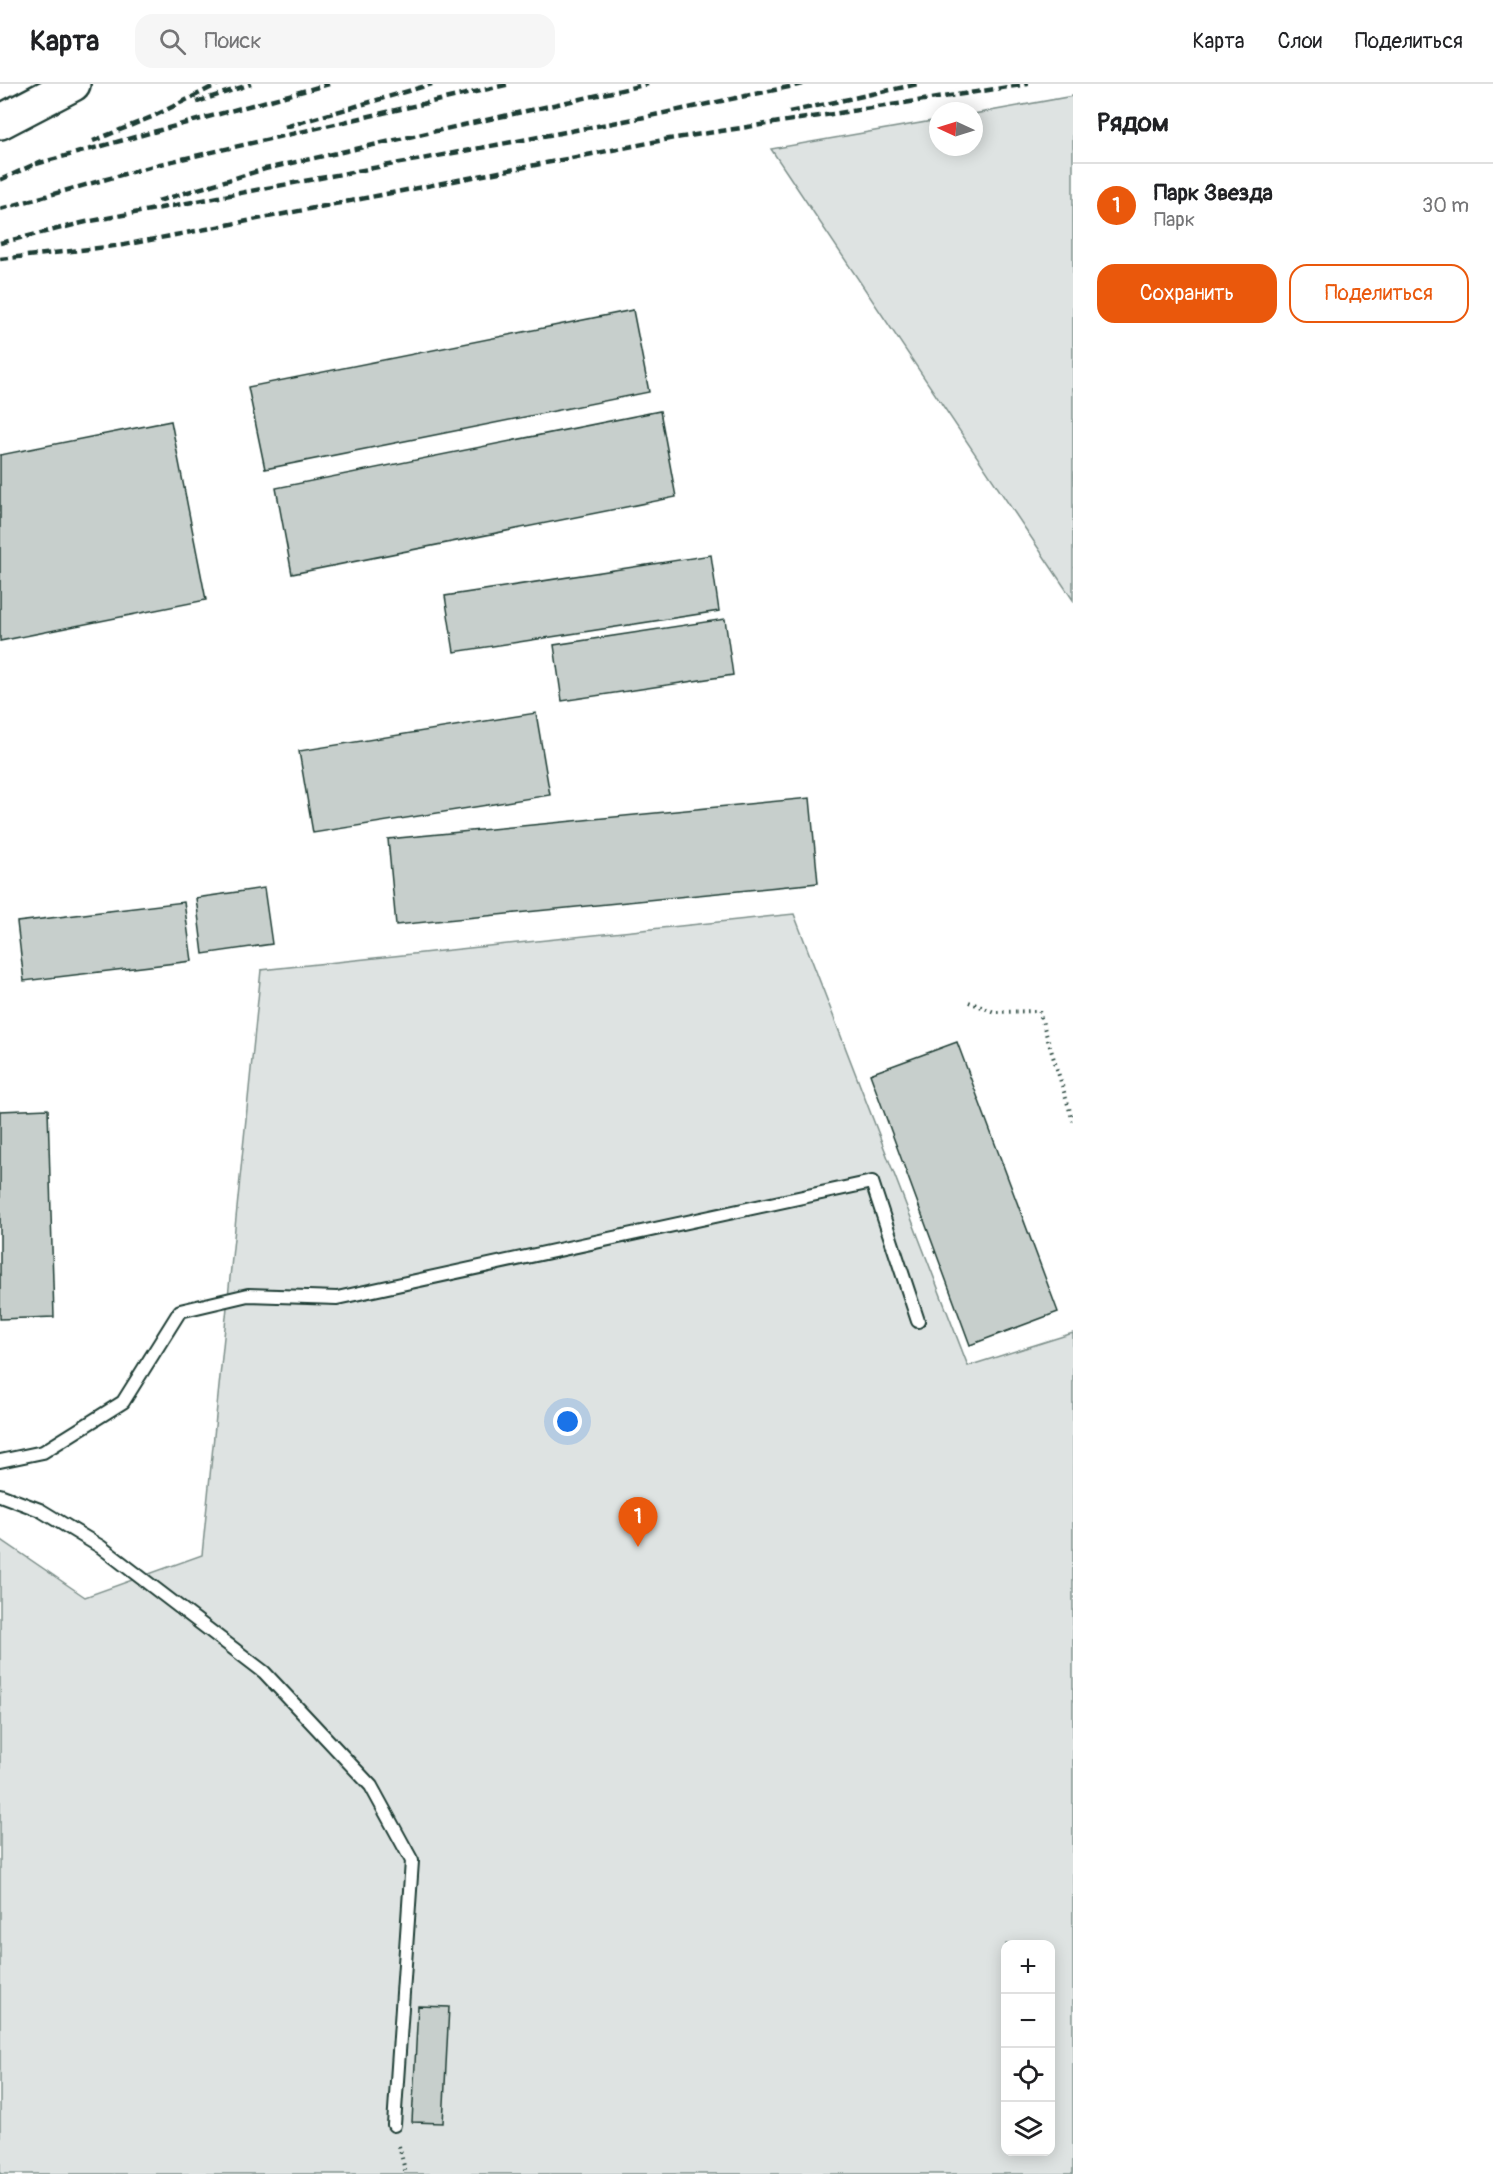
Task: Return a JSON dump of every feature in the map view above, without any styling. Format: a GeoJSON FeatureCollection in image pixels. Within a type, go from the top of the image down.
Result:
{"type":"FeatureCollection","features":[{"type":"Feature","properties":{"kind":"main road"},"geometry":{"type":"LineString","coordinates":[[0,122],[73,84]]}},
{"type":"Feature","properties":{"kind":"lane"},"geometry":{"type":"LineString","coordinates":[[0,1461],[43,1452],[123,1402],[180,1311],[248,1296],[337,1298],[872,1182],[918,1321]]}},
{"type":"Feature","properties":{"kind":"lane"},"geometry":{"type":"LineString","coordinates":[[0,1495],[40,1510],[101,1546],[264,1672],[371,1786],[412,1861],[394,2125]]}},
{"type":"Feature","properties":{"kind":"path"},"geometry":{"type":"LineString","coordinates":[[969,1002],[994,1012],[1039,1011],[1073,1121]]}},
{"type":"Feature","properties":{"kind":"path"},"geometry":{"type":"LineString","coordinates":[[394,2125],[406,2174]]}},
{"type":"Feature","properties":{"kind":"shaded area"},"geometry":{"type":"Polygon","coordinates":[[[1073,96],[1073,600],[771,149],[929,122],[929,156],[983,156],[983,112],[1073,96]]]}},
{"type":"Feature","properties":{"kind":"shaded area"},"geometry":{"type":"Polygon","coordinates":[[[794,914],[968,1366],[1073,1333],[1073,2174],[0,2174],[0,1539],[85,1597],[202,1555],[261,970],[794,914]]]}},
{"type":"Feature","properties":{"kind":"building"},"geometry":{"type":"Polygon","coordinates":[[[633,310],[649,392],[265,469],[248,387],[633,310]]]}},
{"type":"Feature","properties":{"kind":"building"},"geometry":{"type":"Polygon","coordinates":[[[660,411],[676,497],[292,574],[276,488],[660,411]]]}},
{"type":"Feature","properties":{"kind":"building"},"geometry":{"type":"Polygon","coordinates":[[[171,421],[206,600],[0,641],[0,455],[171,421]]]}},
{"type":"Feature","properties":{"kind":"building"},"geometry":{"type":"Polygon","coordinates":[[[711,555],[719,611],[454,652],[445,596],[711,555]]]}},
{"type":"Feature","properties":{"kind":"building"},"geometry":{"type":"Polygon","coordinates":[[[725,619],[733,675],[562,701],[554,645],[725,619]]]}},
{"type":"Feature","properties":{"kind":"building"},"geometry":{"type":"Polygon","coordinates":[[[536,713],[550,795],[313,833],[299,751],[536,713]]]}},
{"type":"Feature","properties":{"kind":"building"},"geometry":{"type":"Polygon","coordinates":[[[810,798],[818,883],[396,925],[388,839],[810,798]]]}},
{"type":"Feature","properties":{"kind":"building"},"geometry":{"type":"Polygon","coordinates":[[[264,888],[272,944],[203,954],[196,898],[264,888]]]}},
{"type":"Feature","properties":{"kind":"building"},"geometry":{"type":"Polygon","coordinates":[[[184,902],[192,961],[24,981],[17,922],[184,902]]]}},
{"type":"Feature","properties":{"kind":"building"},"geometry":{"type":"Polygon","coordinates":[[[957,1042],[1058,1312],[970,1345],[870,1074],[957,1042]]]}},
{"type":"Feature","properties":{"kind":"building"},"geometry":{"type":"Polygon","coordinates":[[[48,1109],[54,1317],[0,1319],[0,1111],[48,1109]]]}},
{"type":"Feature","properties":{"kind":"building"},"geometry":{"type":"Polygon","coordinates":[[[418,2006],[449,2007],[443,2123],[412,2122],[418,2006]]]}},
{"type":"Feature","properties":{"kind":"railway"},"geometry":{"type":"LineString","coordinates":[[93,141],[154,116],[218,84]]}},
{"type":"Feature","properties":{"kind":"railway"},"geometry":{"type":"LineString","coordinates":[[197,102],[251,84]]}},
{"type":"Feature","properties":{"kind":"railway"},"geometry":{"type":"LineString","coordinates":[[36,164],[329,84]]}},
{"type":"Feature","properties":{"kind":"railway"},"geometry":{"type":"LineString","coordinates":[[285,127],[432,84]]}},
{"type":"Feature","properties":{"kind":"railway"},"geometry":{"type":"LineString","coordinates":[[0,209],[160,164],[510,84]]}},
{"type":"Feature","properties":{"kind":"railway"},"geometry":{"type":"LineString","coordinates":[[158,201],[265,169],[648,84]]}},
{"type":"Feature","properties":{"kind":"railway"},"geometry":{"type":"LineString","coordinates":[[0,243],[86,222],[645,117],[803,84]]}},
{"type":"Feature","properties":{"kind":"railway"},"geometry":{"type":"LineString","coordinates":[[789,112],[918,84]]}},
{"type":"Feature","properties":{"kind":"railway"},"geometry":{"type":"LineString","coordinates":[[0,259],[124,245],[669,139],[1028,84]]}},
{"type":"Feature","properties":{"kind":"railway"},"geometry":{"type":"LineString","coordinates":[[0,180],[42,161]]}},
{"type":"Feature","properties":{"kind":"place","name":"Парк Звезда"},"geometry":{"type":"Point","coordinates":[638,1547]}}]}
